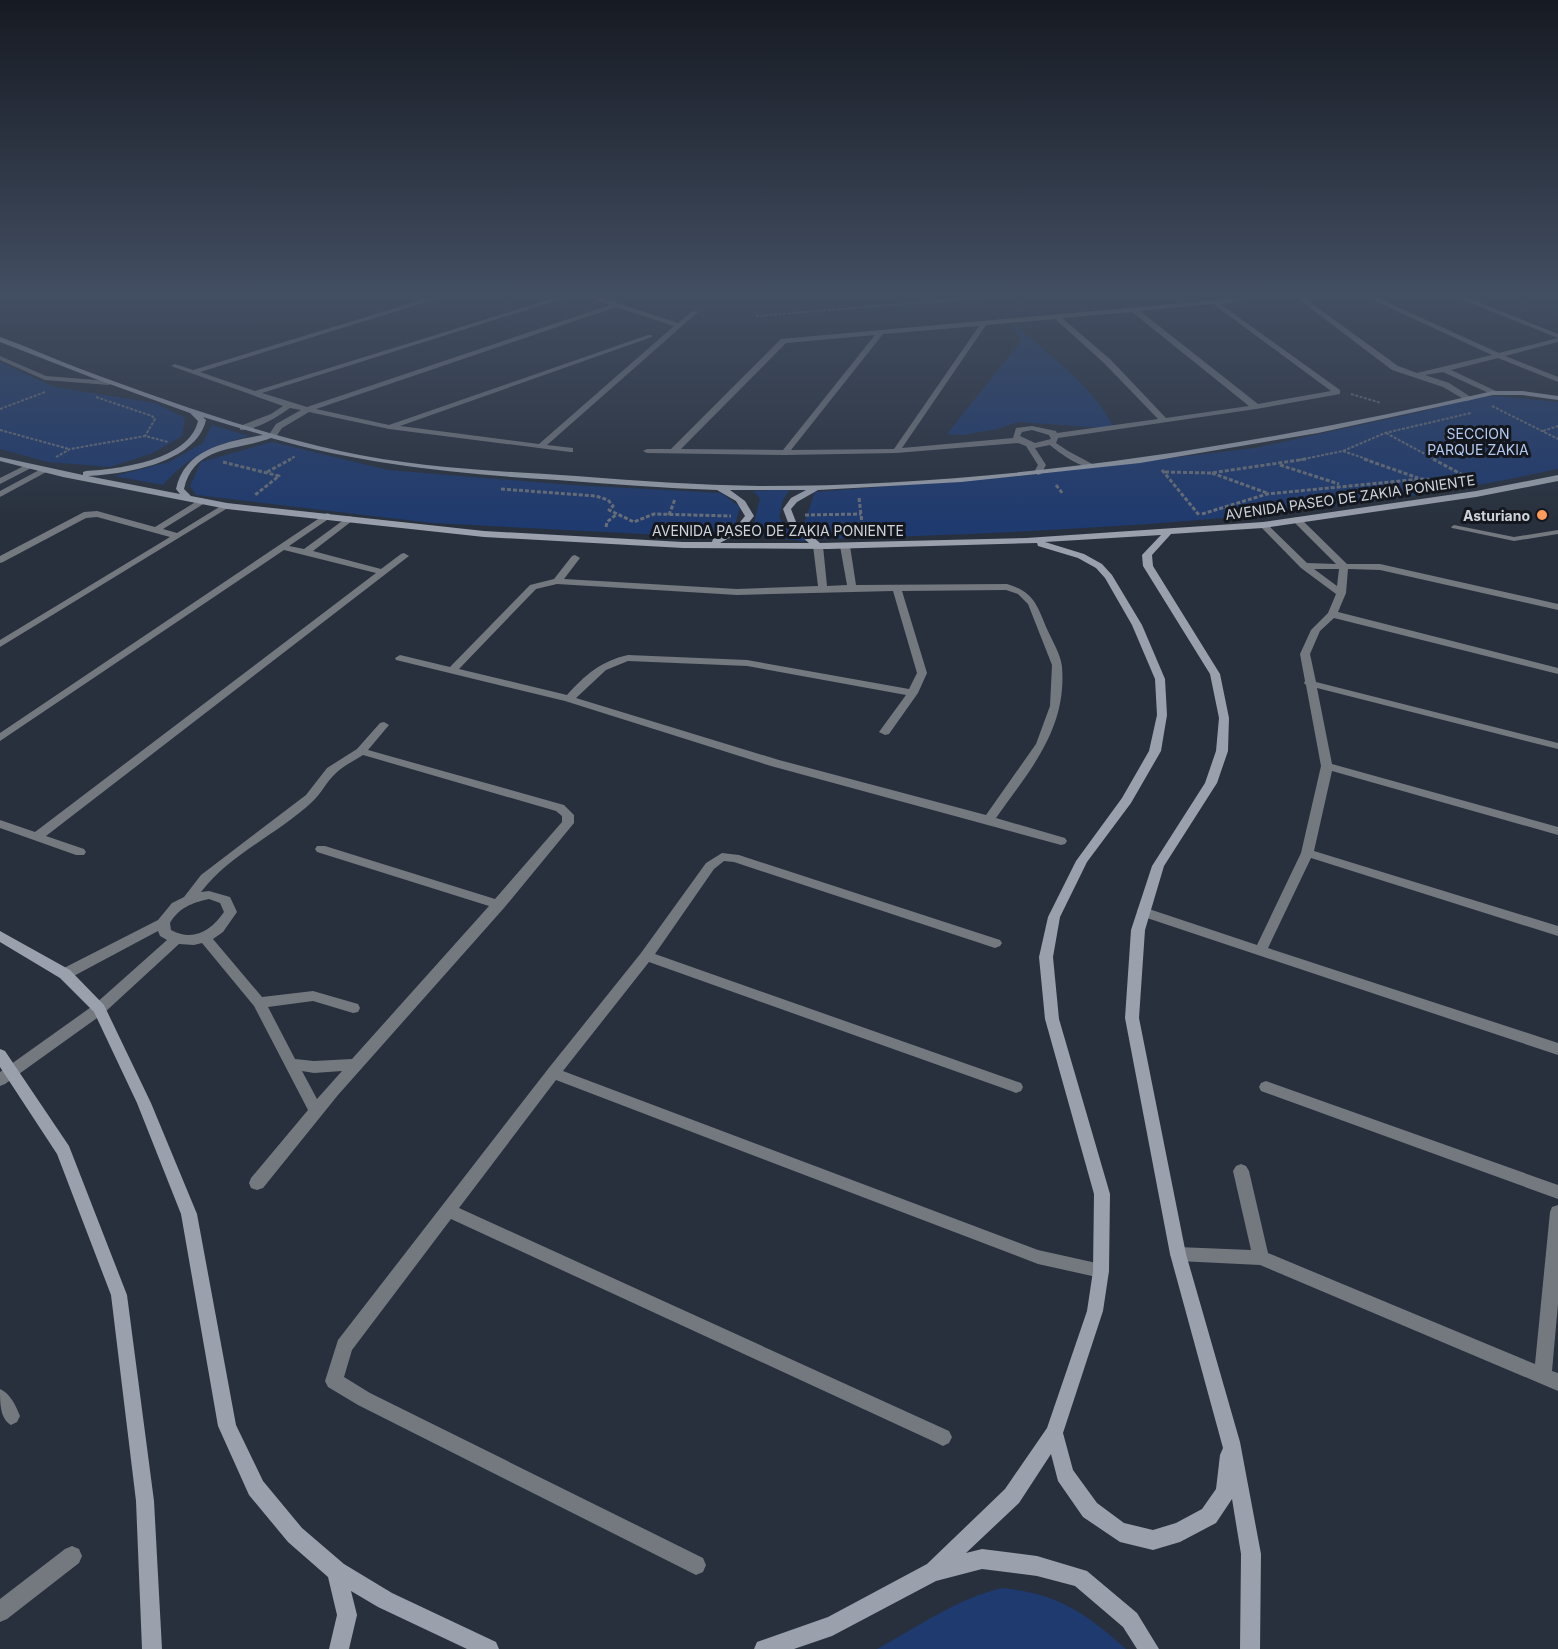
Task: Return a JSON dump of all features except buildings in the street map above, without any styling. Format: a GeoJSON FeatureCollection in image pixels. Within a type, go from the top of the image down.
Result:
{"type":"FeatureCollection","features":[{"type":"Feature","properties":{"kind":"street"},"geometry":{"type":"LineString","coordinates":[[82,372],[243,428],[364,458],[504,474],[714,487],[856,486],[1038,472],[1246,445],[1493,393],[1522,393],[1558,398]]}},
{"type":"Feature","properties":{"kind":"street"},"geometry":{"type":"LineString","coordinates":[[192,372],[290,405],[389,428],[570,450]]}},
{"type":"Feature","properties":{"kind":"street"},"geometry":{"type":"LineString","coordinates":[[255,393],[323,372]]}},
{"type":"Feature","properties":{"kind":"street"},"geometry":{"type":"LineString","coordinates":[[188,498],[180,489],[180,478],[188,466],[201,458],[223,447],[272,436],[279,426],[308,409],[418,372]]}},
{"type":"Feature","properties":{"kind":"street"},"geometry":{"type":"LineString","coordinates":[[389,428],[548,372]]}},
{"type":"Feature","properties":{"kind":"street"},"geometry":{"type":"LineString","coordinates":[[542,446],[624,372]]}},
{"type":"Feature","properties":{"kind":"street"},"geometry":{"type":"LineString","coordinates":[[674,451],[753,372]]}},
{"type":"Feature","properties":{"kind":"street"},"geometry":{"type":"LineString","coordinates":[[785,453],[849,372]]}},
{"type":"Feature","properties":{"kind":"street"},"geometry":{"type":"LineString","coordinates":[[896,451],[951,372]]}},
{"type":"Feature","properties":{"kind":"street"},"geometry":{"type":"LineString","coordinates":[[1118,372],[1165,421]]}},
{"type":"Feature","properties":{"kind":"street"},"geometry":{"type":"LineString","coordinates":[[1213,372],[1257,407]]}},
{"type":"Feature","properties":{"kind":"street"},"geometry":{"type":"LineString","coordinates":[[1310,372],[1337,392]]}},
{"type":"Feature","properties":{"kind":"street"},"geometry":{"type":"LineString","coordinates":[[1408,372],[1446,385],[1472,398]]}},
{"type":"Feature","properties":{"kind":"street"},"geometry":{"type":"LineString","coordinates":[[1418,375],[1434,372]]}},
{"type":"Feature","properties":{"kind":"street"},"geometry":{"type":"LineString","coordinates":[[1448,372],[1493,393]]}},
{"type":"Feature","properties":{"kind":"street"},"geometry":{"type":"LineString","coordinates":[[1538,372],[1558,380]]}},
{"type":"Feature","properties":{"kind":"street"},"geometry":{"type":"LineString","coordinates":[[647,451],[785,453],[896,451],[1019,440],[1029,444],[1337,392]]}},
{"type":"Feature","properties":{"kind":"street"},"geometry":{"type":"LineString","coordinates":[[243,428],[274,416],[290,405]]}},
{"type":"Feature","properties":{"kind":"street"},"geometry":{"type":"LineString","coordinates":[[63,474],[96,474],[130,468],[160,458],[184,446],[199,433],[202,420],[189,410]]}},
{"type":"Feature","properties":{"kind":"street"},"geometry":{"type":"LineString","coordinates":[[1019,440],[1016,433],[1025,428],[1047,430],[1065,453],[1092,466]]}},
{"type":"Feature","properties":{"kind":"street"},"geometry":{"type":"LineString","coordinates":[[1029,444],[1042,465],[1038,472]]}},
{"type":"Feature","properties":{"kind":"street","name":"AVENIDA PASEO DE ZAKIA PONIENTE"},"geometry":{"type":"LineString","coordinates":[[0,459],[29,467],[227,506],[508,536],[622,543],[818,546],[1026,541],[1263,525],[1476,494],[1558,478]]}},
{"type":"Feature","properties":{"kind":"street"},"geometry":{"type":"LineString","coordinates":[[0,482],[29,467]]}},
{"type":"Feature","properties":{"kind":"street"},"geometry":{"type":"LineString","coordinates":[[0,494],[46,470]]}},
{"type":"Feature","properties":{"kind":"street"},"geometry":{"type":"LineString","coordinates":[[706,544],[730,536],[745,524],[750,516],[745,505],[735,495],[714,487]]}},
{"type":"Feature","properties":{"kind":"street"},"geometry":{"type":"LineString","coordinates":[[818,487],[794,500],[788,509],[788,515],[796,529],[818,546],[823,589]]}},
{"type":"Feature","properties":{"kind":"street"},"geometry":{"type":"LineString","coordinates":[[156,530],[202,501]]}},
{"type":"Feature","properties":{"kind":"street"},"geometry":{"type":"LineString","coordinates":[[0,644],[227,506]]}},
{"type":"Feature","properties":{"kind":"street"},"geometry":{"type":"LineString","coordinates":[[0,560],[84,515],[97,514],[178,536]]}},
{"type":"Feature","properties":{"kind":"street"},"geometry":{"type":"LineString","coordinates":[[0,738],[327,516]]}},
{"type":"Feature","properties":{"kind":"street"},"geometry":{"type":"LineString","coordinates":[[305,553],[349,519]]}},
{"type":"Feature","properties":{"kind":"street"},"geometry":{"type":"LineString","coordinates":[[1297,520],[1344,566]]}},
{"type":"Feature","properties":{"kind":"street"},"geometry":{"type":"LineString","coordinates":[[1263,525],[1304,566],[1341,593]]}},
{"type":"Feature","properties":{"kind":"street"},"geometry":{"type":"LineString","coordinates":[[1168,532],[1147,555],[1148,566],[1215,674],[1224,718],[1222,751],[1211,783],[1158,867],[1138,930],[1132,1018],[1178,1254],[1231,1442],[1251,1554],[1250,1649]]}},
{"type":"Feature","properties":{"kind":"street"},"geometry":{"type":"LineString","coordinates":[[934,1571],[1012,1496],[1054,1433],[1095,1311],[1101,1271],[1102,1194],[1052,1019],[1046,957],[1054,917],[1082,861],[1127,800],[1155,751],[1162,716],[1160,679],[1137,625],[1108,577],[1099,566],[1081,556],[1026,541]]}},
{"type":"Feature","properties":{"kind":"street"},"geometry":{"type":"LineString","coordinates":[[845,546],[852,588]]}},
{"type":"Feature","properties":{"kind":"street"},"geometry":{"type":"LineString","coordinates":[[284,547],[383,572]]}},
{"type":"Feature","properties":{"kind":"street"},"geometry":{"type":"LineString","coordinates":[[37,837],[404,556]]}},
{"type":"Feature","properties":{"kind":"street"},"geometry":{"type":"LineString","coordinates":[[557,581],[575,558]]}},
{"type":"Feature","properties":{"kind":"street"},"geometry":{"type":"LineString","coordinates":[[1304,566],[1380,567],[1558,607]]}},
{"type":"Feature","properties":{"kind":"street"},"geometry":{"type":"LineString","coordinates":[[1261,950],[1307,853],[1328,766],[1305,654],[1316,630],[1332,614],[1341,593],[1344,566]]}},
{"type":"Feature","properties":{"kind":"street"},"geometry":{"type":"LineString","coordinates":[[453,670],[533,587],[557,581],[737,592],[852,588],[1007,587],[1021,592],[1032,603],[1057,665],[1055,706],[1042,744],[989,820]]}},
{"type":"Feature","properties":{"kind":"street"},"geometry":{"type":"LineString","coordinates":[[885,732],[912,693],[922,673],[897,589]]}},
{"type":"Feature","properties":{"kind":"street"},"geometry":{"type":"LineString","coordinates":[[1332,614],[1558,671]]}},
{"type":"Feature","properties":{"kind":"street"},"geometry":{"type":"LineString","coordinates":[[400,658],[569,699],[775,763],[1061,841]]}},
{"type":"Feature","properties":{"kind":"street"},"geometry":{"type":"LineString","coordinates":[[569,699],[602,666],[611,661],[628,658],[747,663],[912,693]]}},
{"type":"Feature","properties":{"kind":"street"},"geometry":{"type":"LineString","coordinates":[[1309,682],[1558,746]]}},
{"type":"Feature","properties":{"kind":"street"},"geometry":{"type":"LineString","coordinates":[[189,899],[205,878],[274,828],[310,798],[331,771],[362,751],[384,725]]}},
{"type":"Feature","properties":{"kind":"street"},"geometry":{"type":"LineString","coordinates":[[257,1184],[315,1110],[499,905],[568,823],[568,815],[560,808],[362,751]]}},
{"type":"Feature","properties":{"kind":"street"},"geometry":{"type":"LineString","coordinates":[[1328,766],[1558,831]]}},
{"type":"Feature","properties":{"kind":"street"},"geometry":{"type":"LineString","coordinates":[[0,824],[80,852]]}},
{"type":"Feature","properties":{"kind":"street"},"geometry":{"type":"LineString","coordinates":[[321,849],[499,905]]}},
{"type":"Feature","properties":{"kind":"street"},"geometry":{"type":"LineString","coordinates":[[1307,853],[1558,931]]}},
{"type":"Feature","properties":{"kind":"street"},"geometry":{"type":"LineString","coordinates":[[696,1565],[364,1399],[334,1381],[344,1346],[553,1073],[646,956],[710,866],[722,857],[735,858],[995,943]]}},
{"type":"Feature","properties":{"kind":"street"},"geometry":{"type":"LineString","coordinates":[[65,974],[163,923],[171,909],[189,899],[209,895],[225,900],[231,912],[223,927],[205,938],[189,941],[175,940],[165,933],[163,923]]}},
{"type":"Feature","properties":{"kind":"street"},"geometry":{"type":"LineString","coordinates":[[1143,912],[1558,1049]]}},
{"type":"Feature","properties":{"kind":"street"},"geometry":{"type":"LineString","coordinates":[[0,936],[65,974],[99,1010],[144,1102],[189,1214],[227,1426],[256,1488],[295,1535],[338,1571],[384,1600],[489,1649]]}},
{"type":"Feature","properties":{"kind":"street"},"geometry":{"type":"LineString","coordinates":[[205,938],[259,1003],[315,1110]]}},
{"type":"Feature","properties":{"kind":"street"},"geometry":{"type":"LineString","coordinates":[[6,1076],[99,1010],[175,940]]}},
{"type":"Feature","properties":{"kind":"street"},"geometry":{"type":"LineString","coordinates":[[646,956],[1016,1087]]}},
{"type":"Feature","properties":{"kind":"street"},"geometry":{"type":"LineString","coordinates":[[259,1003],[313,996],[353,1008]]}},
{"type":"Feature","properties":{"kind":"street"},"geometry":{"type":"LineString","coordinates":[[0,1055],[6,1076],[64,1151],[119,1295],[145,1501],[152,1649]]}},
{"type":"Feature","properties":{"kind":"street"},"geometry":{"type":"LineString","coordinates":[[291,1064],[314,1067],[356,1064]]}},
{"type":"Feature","properties":{"kind":"street"},"geometry":{"type":"LineString","coordinates":[[553,1073],[1038,1257],[1101,1271]]}},
{"type":"Feature","properties":{"kind":"street"},"geometry":{"type":"LineString","coordinates":[[1266,1087],[1558,1192]]}},
{"type":"Feature","properties":{"kind":"street"},"geometry":{"type":"LineString","coordinates":[[1241,1171],[1261,1258]]}},
{"type":"Feature","properties":{"kind":"street"},"geometry":{"type":"LineString","coordinates":[[448,1210],[943,1437]]}},
{"type":"Feature","properties":{"kind":"street"},"geometry":{"type":"LineString","coordinates":[[1178,1254],[1261,1258],[1551,1379],[1558,1212]]}},
{"type":"Feature","properties":{"kind":"street"},"geometry":{"type":"LineString","coordinates":[[0,1398],[11,1416]]}},
{"type":"Feature","properties":{"kind":"street"},"geometry":{"type":"LineString","coordinates":[[1054,1433],[1065,1474],[1090,1510],[1120,1532],[1153,1540],[1180,1532],[1209,1516],[1225,1492],[1231,1442]]}},
{"type":"Feature","properties":{"kind":"street"},"geometry":{"type":"LineString","coordinates":[[0,1612],[72,1556]]}},
{"type":"Feature","properties":{"kind":"street"},"geometry":{"type":"LineString","coordinates":[[764,1649],[832,1626],[934,1571],[982,1559],[1037,1566],[1080,1578],[1130,1620],[1149,1649]]}},
{"type":"Feature","properties":{"kind":"street"},"geometry":{"type":"LineString","coordinates":[[338,1571],[347,1615],[339,1649]]}},
{"type":"Feature","properties":{"kind":"lane"},"geometry":{"type":"LineString","coordinates":[[31,372],[45,378],[109,383]]}},
{"type":"Feature","properties":{"kind":"lane"},"geometry":{"type":"LineString","coordinates":[[1454,527],[1514,539],[1558,532]]}},
{"type":"Feature","properties":{"kind":"path"},"geometry":{"type":"LineString","coordinates":[[0,409],[49,390]]}},
{"type":"Feature","properties":{"kind":"path"},"geometry":{"type":"LineString","coordinates":[[1337,392],[1372,399],[1403,413]]}},
{"type":"Feature","properties":{"kind":"path"},"geometry":{"type":"LineString","coordinates":[[52,459],[70,449],[145,436],[154,419],[152,416],[95,396]]}},
{"type":"Feature","properties":{"kind":"path"},"geometry":{"type":"LineString","coordinates":[[1472,398],[1558,439]]}},
{"type":"Feature","properties":{"kind":"path"},"geometry":{"type":"LineString","coordinates":[[1484,411],[1495,408]]}},
{"type":"Feature","properties":{"kind":"path"},"geometry":{"type":"LineString","coordinates":[[1163,472],[1211,473],[1280,464],[1343,451],[1385,433],[1473,413]]}},
{"type":"Feature","properties":{"kind":"path"},"geometry":{"type":"LineString","coordinates":[[1543,431],[1558,426]]}},
{"type":"Feature","properties":{"kind":"path"},"geometry":{"type":"LineString","coordinates":[[0,430],[70,449]]}},
{"type":"Feature","properties":{"kind":"path"},"geometry":{"type":"LineString","coordinates":[[1385,433],[1478,483]]}},
{"type":"Feature","properties":{"kind":"path"},"geometry":{"type":"LineString","coordinates":[[1187,516],[1199,515],[1267,494],[1421,479],[1343,451]]}},
{"type":"Feature","properties":{"kind":"path"},"geometry":{"type":"LineString","coordinates":[[201,458],[279,476],[255,495]]}},
{"type":"Feature","properties":{"kind":"path"},"geometry":{"type":"LineString","coordinates":[[1151,458],[1208,528]]}},
{"type":"Feature","properties":{"kind":"path"},"geometry":{"type":"LineString","coordinates":[[1280,464],[1342,485]]}},
{"type":"Feature","properties":{"kind":"path"},"geometry":{"type":"LineString","coordinates":[[1211,473],[1267,494]]}},
{"type":"Feature","properties":{"kind":"path"},"geometry":{"type":"LineString","coordinates":[[1056,485],[1063,494]]}},
{"type":"Feature","properties":{"kind":"path"},"geometry":{"type":"LineString","coordinates":[[856,486],[865,545]]}},
{"type":"Feature","properties":{"kind":"path"},"geometry":{"type":"LineString","coordinates":[[609,510],[634,522],[654,514],[750,516]]}},
{"type":"Feature","properties":{"kind":"path"},"geometry":{"type":"LineString","coordinates":[[788,515],[861,514]]}},
{"type":"Feature","properties":{"kind":"green space"},"geometry":{"type":"Polygon","coordinates":[[[0,372],[21,372],[54,387],[155,403],[185,418],[182,436],[153,453],[110,467],[48,462],[0,449],[0,372]]]}},
{"type":"Feature","properties":{"kind":"green space"},"geometry":{"type":"Polygon","coordinates":[[[997,372],[1069,372],[1093,397],[1113,426],[1104,428],[1018,422],[997,429],[963,435],[947,434],[997,372]]]}},
{"type":"Feature","properties":{"kind":"green space","name":"SECCION PARQUE ZAKIA"},"geometry":{"type":"Polygon","coordinates":[[[1495,396],[1558,402],[1558,469],[1468,487],[1377,501],[1194,521],[1011,532],[827,539],[810,535],[803,527],[815,492],[1020,476],[1255,448],[1470,399],[1495,396]]]}},
{"type":"Feature","properties":{"kind":"green space"},"geometry":{"type":"Polygon","coordinates":[[[212,425],[249,436],[202,453],[172,475],[163,485],[114,476],[169,462],[203,443],[212,425]]]}},
{"type":"Feature","properties":{"kind":"green space"},"geometry":{"type":"Polygon","coordinates":[[[272,442],[388,470],[572,485],[721,493],[740,507],[734,528],[700,537],[432,523],[196,495],[190,486],[201,462],[272,442]]]}},
{"type":"Feature","properties":{"kind":"green space"},"geometry":{"type":"Polygon","coordinates":[[[790,489],[783,500],[779,518],[794,534],[814,542],[745,535],[752,531],[760,498],[753,491],[790,489]]]}},
{"type":"Feature","properties":{"kind":"green space"},"geometry":{"type":"Polygon","coordinates":[[[1002,1588],[1039,1595],[1070,1607],[1084,1615],[1126,1649],[877,1649],[953,1606],[1002,1588]]]}},
{"type":"Feature","properties":{"kind":"place","name":"Asturiano"},"geometry":{"type":"Point","coordinates":[1542,515]}}]}
